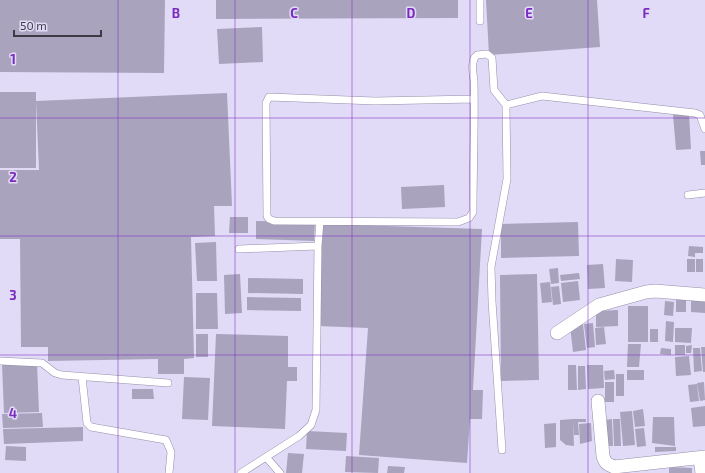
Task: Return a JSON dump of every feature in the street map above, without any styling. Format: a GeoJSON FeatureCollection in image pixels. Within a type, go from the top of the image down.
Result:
{"type":"FeatureCollection","features":[{"type":"Feature","properties":{"kind":"street"},"geometry":{"type":"LineString","coordinates":[[557,333],[599,305],[646,292],[655,291],[705,296]]}},
{"type":"Feature","properties":{"kind":"street"},"geometry":{"type":"LineString","coordinates":[[598,401],[603,456],[606,463],[614,467],[703,458],[702,473]]}},
{"type":"Feature","properties":{"kind":"lane"},"geometry":{"type":"LineString","coordinates":[[480,0],[480,21]]}},
{"type":"Feature","properties":{"kind":"lane"},"geometry":{"type":"LineString","coordinates":[[474,99],[375,101],[269,97],[266,103],[267,216],[269,219],[274,221],[458,222],[469,218],[473,212],[474,99],[474,60],[477,55],[487,54],[492,58],[494,90],[506,105],[507,179],[491,267],[502,450]]}},
{"type":"Feature","properties":{"kind":"lane"},"geometry":{"type":"LineString","coordinates":[[506,105],[542,96],[695,112],[700,115],[705,129]]}},
{"type":"Feature","properties":{"kind":"lane"},"geometry":{"type":"LineString","coordinates":[[688,195],[705,193]]}},
{"type":"Feature","properties":{"kind":"lane"},"geometry":{"type":"LineString","coordinates":[[240,473],[299,436],[311,425],[316,410],[318,246],[320,221]]}},
{"type":"Feature","properties":{"kind":"lane"},"geometry":{"type":"LineString","coordinates":[[239,249],[318,246]]}},
{"type":"Feature","properties":{"kind":"lane"},"geometry":{"type":"LineString","coordinates":[[0,361],[42,363],[55,373],[62,376],[168,382]]}},
{"type":"Feature","properties":{"kind":"lane"},"geometry":{"type":"LineString","coordinates":[[82,377],[86,423],[91,427],[166,440],[171,452],[169,473]]}},
{"type":"Feature","properties":{"kind":"lane"},"geometry":{"type":"LineString","coordinates":[[266,457],[280,473]]}},
{"type":"Feature","properties":{"kind":"building"},"geometry":{"type":"Polygon","coordinates":[[[0,0],[165,0],[164,73],[0,72],[0,0]]]}},
{"type":"Feature","properties":{"kind":"building"},"geometry":{"type":"Polygon","coordinates":[[[216,0],[458,0],[458,18],[216,19],[216,0]]]}},
{"type":"Feature","properties":{"kind":"building"},"geometry":{"type":"Polygon","coordinates":[[[486,0],[597,0],[600,47],[489,55],[486,0]]]}},
{"type":"Feature","properties":{"kind":"building"},"geometry":{"type":"Polygon","coordinates":[[[262,27],[263,62],[219,64],[217,29],[262,27]]]}},
{"type":"Feature","properties":{"kind":"building"},"geometry":{"type":"Polygon","coordinates":[[[0,92],[36,92],[36,168],[0,168],[0,92]]]}},
{"type":"Feature","properties":{"kind":"building"},"geometry":{"type":"Polygon","coordinates":[[[227,93],[232,206],[214,206],[215,236],[191,237],[194,358],[184,359],[184,374],[158,374],[158,359],[48,361],[48,347],[21,347],[20,239],[0,239],[0,170],[39,170],[36,101],[227,93]]]}},
{"type":"Feature","properties":{"kind":"building"},"geometry":{"type":"Polygon","coordinates":[[[689,114],[691,149],[676,150],[673,115],[689,114]]]}},
{"type":"Feature","properties":{"kind":"building"},"geometry":{"type":"Polygon","coordinates":[[[700,151],[705,151],[705,165],[701,165],[700,151]]]}},
{"type":"Feature","properties":{"kind":"building"},"geometry":{"type":"Polygon","coordinates":[[[444,185],[445,207],[402,209],[401,187],[444,185]]]}},
{"type":"Feature","properties":{"kind":"building"},"geometry":{"type":"Polygon","coordinates":[[[230,217],[248,217],[248,233],[229,233],[230,217]]]}},
{"type":"Feature","properties":{"kind":"building"},"geometry":{"type":"Polygon","coordinates":[[[256,221],[315,222],[314,241],[256,239],[256,221]]]}},
{"type":"Feature","properties":{"kind":"building"},"geometry":{"type":"Polygon","coordinates":[[[578,222],[579,256],[501,258],[501,224],[578,222]]]}},
{"type":"Feature","properties":{"kind":"building"},"geometry":{"type":"Polygon","coordinates":[[[323,224],[482,229],[473,390],[483,390],[482,419],[470,419],[467,463],[359,455],[368,328],[318,326],[323,224]]]}},
{"type":"Feature","properties":{"kind":"building"},"geometry":{"type":"Polygon","coordinates":[[[216,242],[217,281],[197,281],[195,243],[216,242]]]}},
{"type":"Feature","properties":{"kind":"building"},"geometry":{"type":"Polygon","coordinates":[[[689,246],[703,247],[703,253],[695,253],[695,257],[688,256],[689,246]]]}},
{"type":"Feature","properties":{"kind":"building"},"geometry":{"type":"Polygon","coordinates":[[[616,259],[633,260],[632,282],[615,281],[616,259]]]}},
{"type":"Feature","properties":{"kind":"building"},"geometry":{"type":"Polygon","coordinates":[[[687,259],[695,259],[695,272],[687,272],[687,259]]]}},
{"type":"Feature","properties":{"kind":"building"},"geometry":{"type":"Polygon","coordinates":[[[696,259],[703,259],[703,272],[696,272],[696,259]]]}},
{"type":"Feature","properties":{"kind":"building"},"geometry":{"type":"Polygon","coordinates":[[[603,264],[605,288],[588,289],[587,265],[603,264]]]}},
{"type":"Feature","properties":{"kind":"building"},"geometry":{"type":"Polygon","coordinates":[[[558,268],[559,283],[551,284],[549,269],[558,268]]]}},
{"type":"Feature","properties":{"kind":"building"},"geometry":{"type":"Polygon","coordinates":[[[579,273],[580,279],[561,281],[560,275],[579,273]]]}},
{"type":"Feature","properties":{"kind":"building"},"geometry":{"type":"Polygon","coordinates":[[[240,274],[242,313],[225,314],[224,275],[240,274]]]}},
{"type":"Feature","properties":{"kind":"building"},"geometry":{"type":"Polygon","coordinates":[[[537,274],[539,380],[501,381],[500,275],[537,274]]]}},
{"type":"Feature","properties":{"kind":"building"},"geometry":{"type":"Polygon","coordinates":[[[248,278],[303,279],[303,294],[248,293],[248,278]]]}},
{"type":"Feature","properties":{"kind":"building"},"geometry":{"type":"Polygon","coordinates":[[[578,281],[580,300],[563,302],[561,283],[578,281]]]}},
{"type":"Feature","properties":{"kind":"building"},"geometry":{"type":"Polygon","coordinates":[[[550,282],[552,302],[542,303],[540,283],[550,282]]]}},
{"type":"Feature","properties":{"kind":"building"},"geometry":{"type":"Polygon","coordinates":[[[559,286],[561,304],[553,305],[551,287],[559,286]]]}},
{"type":"Feature","properties":{"kind":"building"},"geometry":{"type":"Polygon","coordinates":[[[196,293],[217,293],[218,329],[196,329],[196,293]]]}},
{"type":"Feature","properties":{"kind":"building"},"geometry":{"type":"Polygon","coordinates":[[[247,297],[301,298],[301,311],[247,310],[247,297]]]}},
{"type":"Feature","properties":{"kind":"building"},"geometry":{"type":"Polygon","coordinates":[[[676,297],[686,298],[686,312],[676,312],[676,297]]]}},
{"type":"Feature","properties":{"kind":"building"},"geometry":{"type":"Polygon","coordinates":[[[691,299],[705,300],[705,313],[691,312],[691,299]]]}},
{"type":"Feature","properties":{"kind":"building"},"geometry":{"type":"Polygon","coordinates":[[[665,301],[674,302],[673,316],[664,315],[665,301]]]}},
{"type":"Feature","properties":{"kind":"building"},"geometry":{"type":"Polygon","coordinates":[[[628,306],[648,306],[648,342],[628,342],[628,306]]]}},
{"type":"Feature","properties":{"kind":"building"},"geometry":{"type":"Polygon","coordinates":[[[618,310],[618,326],[596,327],[596,311],[618,310]]]}},
{"type":"Feature","properties":{"kind":"building"},"geometry":{"type":"Polygon","coordinates":[[[666,321],[674,322],[673,342],[665,341],[666,321]]]}},
{"type":"Feature","properties":{"kind":"building"},"geometry":{"type":"Polygon","coordinates":[[[593,323],[595,347],[587,348],[584,324],[593,323]]]}},
{"type":"Feature","properties":{"kind":"building"},"geometry":{"type":"Polygon","coordinates":[[[583,324],[586,350],[573,352],[570,326],[583,324]]]}},
{"type":"Feature","properties":{"kind":"building"},"geometry":{"type":"Polygon","coordinates":[[[604,327],[606,344],[596,345],[595,328],[604,327]]]}},
{"type":"Feature","properties":{"kind":"building"},"geometry":{"type":"Polygon","coordinates":[[[675,328],[692,328],[691,343],[675,342],[675,328]]]}},
{"type":"Feature","properties":{"kind":"building"},"geometry":{"type":"Polygon","coordinates":[[[650,329],[658,329],[658,342],[650,342],[650,329]]]}},
{"type":"Feature","properties":{"kind":"building"},"geometry":{"type":"Polygon","coordinates":[[[196,334],[208,334],[208,357],[196,357],[196,334]]]}},
{"type":"Feature","properties":{"kind":"building"},"geometry":{"type":"Polygon","coordinates":[[[216,334],[288,336],[288,367],[297,367],[297,381],[287,381],[285,429],[212,426],[216,334]]]}},
{"type":"Feature","properties":{"kind":"building"},"geometry":{"type":"Polygon","coordinates":[[[628,344],[641,344],[639,367],[627,367],[628,344]]]}},
{"type":"Feature","properties":{"kind":"building"},"geometry":{"type":"Polygon","coordinates":[[[675,345],[685,345],[685,355],[675,355],[675,345]]]}},
{"type":"Feature","properties":{"kind":"building"},"geometry":{"type":"Polygon","coordinates":[[[692,345],[691,353],[686,353],[686,346],[692,345]]]}},
{"type":"Feature","properties":{"kind":"building"},"geometry":{"type":"Polygon","coordinates":[[[701,347],[705,347],[705,372],[703,372],[701,347]]]}},
{"type":"Feature","properties":{"kind":"building"},"geometry":{"type":"Polygon","coordinates":[[[661,348],[671,349],[671,355],[660,354],[661,348]]]}},
{"type":"Feature","properties":{"kind":"building"},"geometry":{"type":"Polygon","coordinates":[[[693,348],[700,348],[702,371],[694,372],[693,348]]]}},
{"type":"Feature","properties":{"kind":"building"},"geometry":{"type":"Polygon","coordinates":[[[689,356],[691,375],[676,376],[675,357],[689,356]]]}},
{"type":"Feature","properties":{"kind":"building"},"geometry":{"type":"Polygon","coordinates":[[[37,363],[39,412],[4,413],[2,364],[37,363]]]}},
{"type":"Feature","properties":{"kind":"building"},"geometry":{"type":"Polygon","coordinates":[[[568,365],[576,365],[577,390],[568,390],[568,365]]]}},
{"type":"Feature","properties":{"kind":"building"},"geometry":{"type":"Polygon","coordinates":[[[587,365],[603,365],[604,388],[588,389],[587,365]]]}},
{"type":"Feature","properties":{"kind":"building"},"geometry":{"type":"Polygon","coordinates":[[[578,366],[585,366],[586,389],[578,390],[578,366]]]}},
{"type":"Feature","properties":{"kind":"building"},"geometry":{"type":"Polygon","coordinates":[[[614,370],[615,379],[605,380],[604,371],[614,370]]]}},
{"type":"Feature","properties":{"kind":"building"},"geometry":{"type":"Polygon","coordinates":[[[627,370],[644,370],[644,380],[627,380],[627,370]]]}},
{"type":"Feature","properties":{"kind":"building"},"geometry":{"type":"Polygon","coordinates":[[[616,374],[624,374],[624,396],[616,396],[616,374]]]}},
{"type":"Feature","properties":{"kind":"building"},"geometry":{"type":"Polygon","coordinates":[[[184,377],[210,378],[208,420],[182,419],[184,377]]]}},
{"type":"Feature","properties":{"kind":"building"},"geometry":{"type":"Polygon","coordinates":[[[605,382],[614,382],[614,402],[605,402],[605,382]]]}},
{"type":"Feature","properties":{"kind":"building"},"geometry":{"type":"Polygon","coordinates":[[[704,382],[705,400],[700,401],[697,383],[704,382]]]}},
{"type":"Feature","properties":{"kind":"building"},"geometry":{"type":"Polygon","coordinates":[[[697,384],[699,401],[690,402],[688,385],[697,384]]]}},
{"type":"Feature","properties":{"kind":"building"},"geometry":{"type":"Polygon","coordinates":[[[132,389],[153,389],[154,399],[132,399],[132,389]]]}},
{"type":"Feature","properties":{"kind":"building"},"geometry":{"type":"Polygon","coordinates":[[[705,406],[705,426],[693,427],[691,408],[705,406]]]}},
{"type":"Feature","properties":{"kind":"building"},"geometry":{"type":"Polygon","coordinates":[[[643,409],[645,426],[635,427],[633,411],[643,409]]]}},
{"type":"Feature","properties":{"kind":"building"},"geometry":{"type":"Polygon","coordinates":[[[632,411],[635,445],[623,446],[620,412],[632,411]]]}},
{"type":"Feature","properties":{"kind":"building"},"geometry":{"type":"Polygon","coordinates":[[[42,413],[43,427],[3,428],[2,414],[42,413]]]}},
{"type":"Feature","properties":{"kind":"building"},"geometry":{"type":"Polygon","coordinates":[[[653,417],[674,417],[675,446],[652,443],[653,417]]]}},
{"type":"Feature","properties":{"kind":"building"},"geometry":{"type":"Polygon","coordinates":[[[573,419],[586,419],[586,422],[578,422],[579,435],[574,435],[573,419]]]}},
{"type":"Feature","properties":{"kind":"building"},"geometry":{"type":"Polygon","coordinates":[[[573,419],[574,446],[566,445],[560,440],[560,420],[573,419]]]}},
{"type":"Feature","properties":{"kind":"building"},"geometry":{"type":"Polygon","coordinates":[[[612,419],[613,446],[605,446],[604,420],[612,419]]]}},
{"type":"Feature","properties":{"kind":"building"},"geometry":{"type":"Polygon","coordinates":[[[613,419],[620,419],[621,446],[614,446],[613,419]]]}},
{"type":"Feature","properties":{"kind":"building"},"geometry":{"type":"Polygon","coordinates":[[[556,423],[556,447],[545,448],[544,424],[556,423]]]}},
{"type":"Feature","properties":{"kind":"building"},"geometry":{"type":"Polygon","coordinates":[[[591,423],[592,441],[580,444],[579,424],[591,423]]]}},
{"type":"Feature","properties":{"kind":"building"},"geometry":{"type":"Polygon","coordinates":[[[83,427],[83,441],[4,444],[3,429],[83,427]]]}},
{"type":"Feature","properties":{"kind":"building"},"geometry":{"type":"Polygon","coordinates":[[[644,428],[646,446],[637,447],[635,429],[644,428]]]}},
{"type":"Feature","properties":{"kind":"building"},"geometry":{"type":"Polygon","coordinates":[[[307,431],[347,433],[346,451],[306,449],[307,431]]]}},
{"type":"Feature","properties":{"kind":"building"},"geometry":{"type":"Polygon","coordinates":[[[6,446],[26,447],[26,461],[5,460],[6,446]]]}},
{"type":"Feature","properties":{"kind":"building"},"geometry":{"type":"Polygon","coordinates":[[[655,447],[676,447],[676,451],[655,452],[655,447]]]}},
{"type":"Feature","properties":{"kind":"building"},"geometry":{"type":"Polygon","coordinates":[[[288,453],[304,454],[302,473],[286,473],[288,453]]]}},
{"type":"Feature","properties":{"kind":"building"},"geometry":{"type":"Polygon","coordinates":[[[346,456],[379,458],[378,473],[345,472],[346,456]]]}},
{"type":"Feature","properties":{"kind":"building"},"geometry":{"type":"Polygon","coordinates":[[[388,466],[405,467],[404,473],[387,473],[388,466]]]}},
{"type":"Feature","properties":{"kind":"building"},"geometry":{"type":"Polygon","coordinates":[[[669,467],[692,468],[692,473],[669,473],[669,467]]]}}]}
